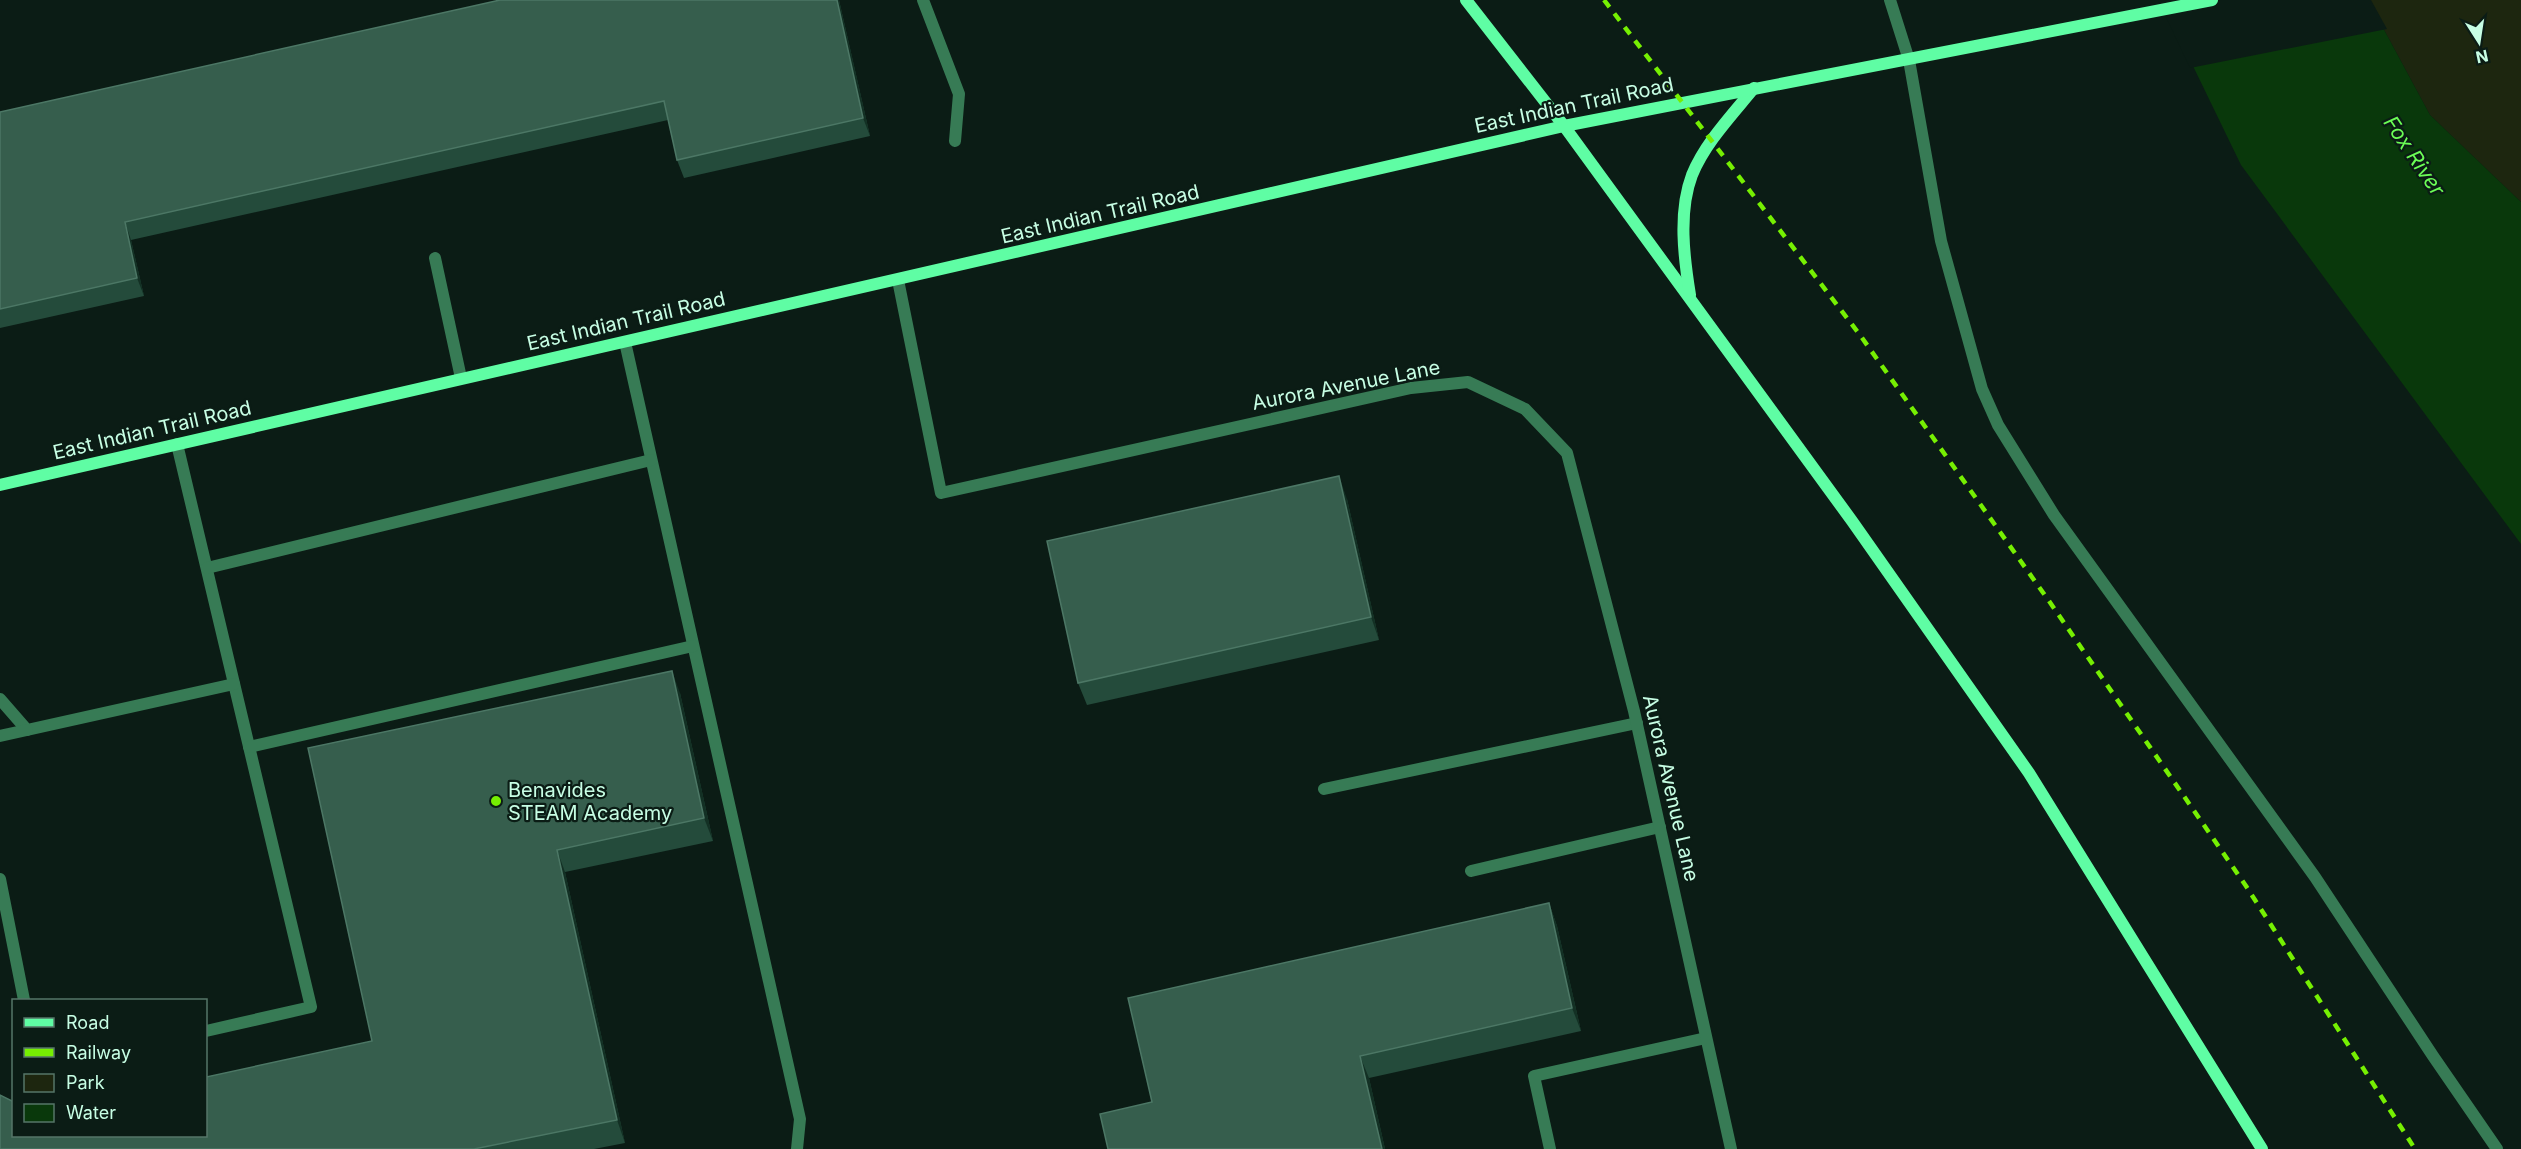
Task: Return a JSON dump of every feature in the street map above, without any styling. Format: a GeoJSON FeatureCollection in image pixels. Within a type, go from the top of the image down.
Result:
{"type":"FeatureCollection","features":[{"type":"Feature","properties":{"kind":"main road"},"geometry":{"type":"LineString","coordinates":[[1466,0],[1564,126],[1852,521],[2029,773],[2262,1149]]}},
{"type":"Feature","properties":{"kind":"main road","name":"East Indian Trail Road"},"geometry":{"type":"LineString","coordinates":[[0,485],[1564,126],[2052,33],[2212,0]]}},
{"type":"Feature","properties":{"kind":"main road"},"geometry":{"type":"LineString","coordinates":[[1690,299],[1683,252],[1692,176],[1712,140],[1754,88]]}},
{"type":"Feature","properties":{"kind":"street"},"geometry":{"type":"LineString","coordinates":[[923,0],[959,94],[955,141]]}},
{"type":"Feature","properties":{"kind":"street"},"geometry":{"type":"LineString","coordinates":[[1890,0],[1909,60],[1941,241],[1982,389],[1998,425],[2054,515],[2315,877],[2433,1056],[2498,1149]]}},
{"type":"Feature","properties":{"kind":"street"},"geometry":{"type":"LineString","coordinates":[[435,258],[461,378]]}},
{"type":"Feature","properties":{"kind":"street","name":"Aurora Avenue Lane"},"geometry":{"type":"LineString","coordinates":[[898,280],[942,493],[1411,388],[1468,382],[1525,409],[1567,453],[1637,723],[1731,1149]]}},
{"type":"Feature","properties":{"kind":"street"},"geometry":{"type":"LineString","coordinates":[[625,342],[800,1119],[797,1149]]}},
{"type":"Feature","properties":{"kind":"street"},"geometry":{"type":"LineString","coordinates":[[177,444],[311,1007],[207,1031]]}},
{"type":"Feature","properties":{"kind":"street"},"geometry":{"type":"LineString","coordinates":[[207,568],[651,460]]}},
{"type":"Feature","properties":{"kind":"street"},"geometry":{"type":"LineString","coordinates":[[249,747],[693,646]]}},
{"type":"Feature","properties":{"kind":"street"},"geometry":{"type":"LineString","coordinates":[[0,736],[234,684]]}},
{"type":"Feature","properties":{"kind":"street"},"geometry":{"type":"LineString","coordinates":[[0,699],[27,730]]}},
{"type":"Feature","properties":{"kind":"street"},"geometry":{"type":"LineString","coordinates":[[1324,789],[1637,723]]}},
{"type":"Feature","properties":{"kind":"street"},"geometry":{"type":"LineString","coordinates":[[1471,871],[1660,827]]}},
{"type":"Feature","properties":{"kind":"street"},"geometry":{"type":"LineString","coordinates":[[0,879],[24,999]]}},
{"type":"Feature","properties":{"kind":"street"},"geometry":{"type":"LineString","coordinates":[[1550,1149],[1533,1076],[1706,1038]]}},
{"type":"Feature","properties":{"kind":"green space"},"geometry":{"type":"Polygon","coordinates":[[[2368,0],[2521,0],[2521,202],[2430,115],[2368,0]]]}},
{"type":"Feature","properties":{"kind":"water","name":"Fox River"},"geometry":{"type":"Polygon","coordinates":[[[2161,0],[2368,0],[2430,115],[2521,202],[2521,544],[2241,165],[2161,0]]]}},
{"type":"Feature","properties":{"kind":"pier"},"geometry":{"type":"Polygon","coordinates":[[[2158,0],[2371,0],[2387,29],[2190,68],[2158,0]]]}},
{"type":"Feature","properties":{"kind":"building"},"geometry":{"type":"Polygon","coordinates":[[[500,0],[837,0],[863,118],[677,160],[664,101],[125,222],[137,278],[0,309],[0,112],[500,0]]]}},
{"type":"Feature","properties":{"kind":"building"},"geometry":{"type":"Polygon","coordinates":[[[1339,476],[1371,617],[1078,683],[1047,541],[1339,476]]]}},
{"type":"Feature","properties":{"kind":"building"},"geometry":{"type":"Polygon","coordinates":[[[672,671],[704,818],[557,850],[617,1120],[474,1149],[0,1149],[0,1095],[12,1101],[12,1137],[207,1137],[207,1077],[372,1041],[308,748],[672,671]]]}},
{"type":"Feature","properties":{"kind":"building"},"geometry":{"type":"Polygon","coordinates":[[[1549,903],[1572,1008],[1360,1056],[1382,1149],[1108,1149],[1100,1114],[1152,1102],[1128,998],[1549,903]]]}},
{"type":"Feature","properties":{"kind":"railway"},"geometry":{"type":"LineString","coordinates":[[1604,0],[1860,335],[2049,601],[2246,886],[2415,1149]]}},
{"type":"Feature","properties":{"kind":"place","name":"Benavides STEAM Academy"},"geometry":{"type":"Point","coordinates":[496,801]}}]}
